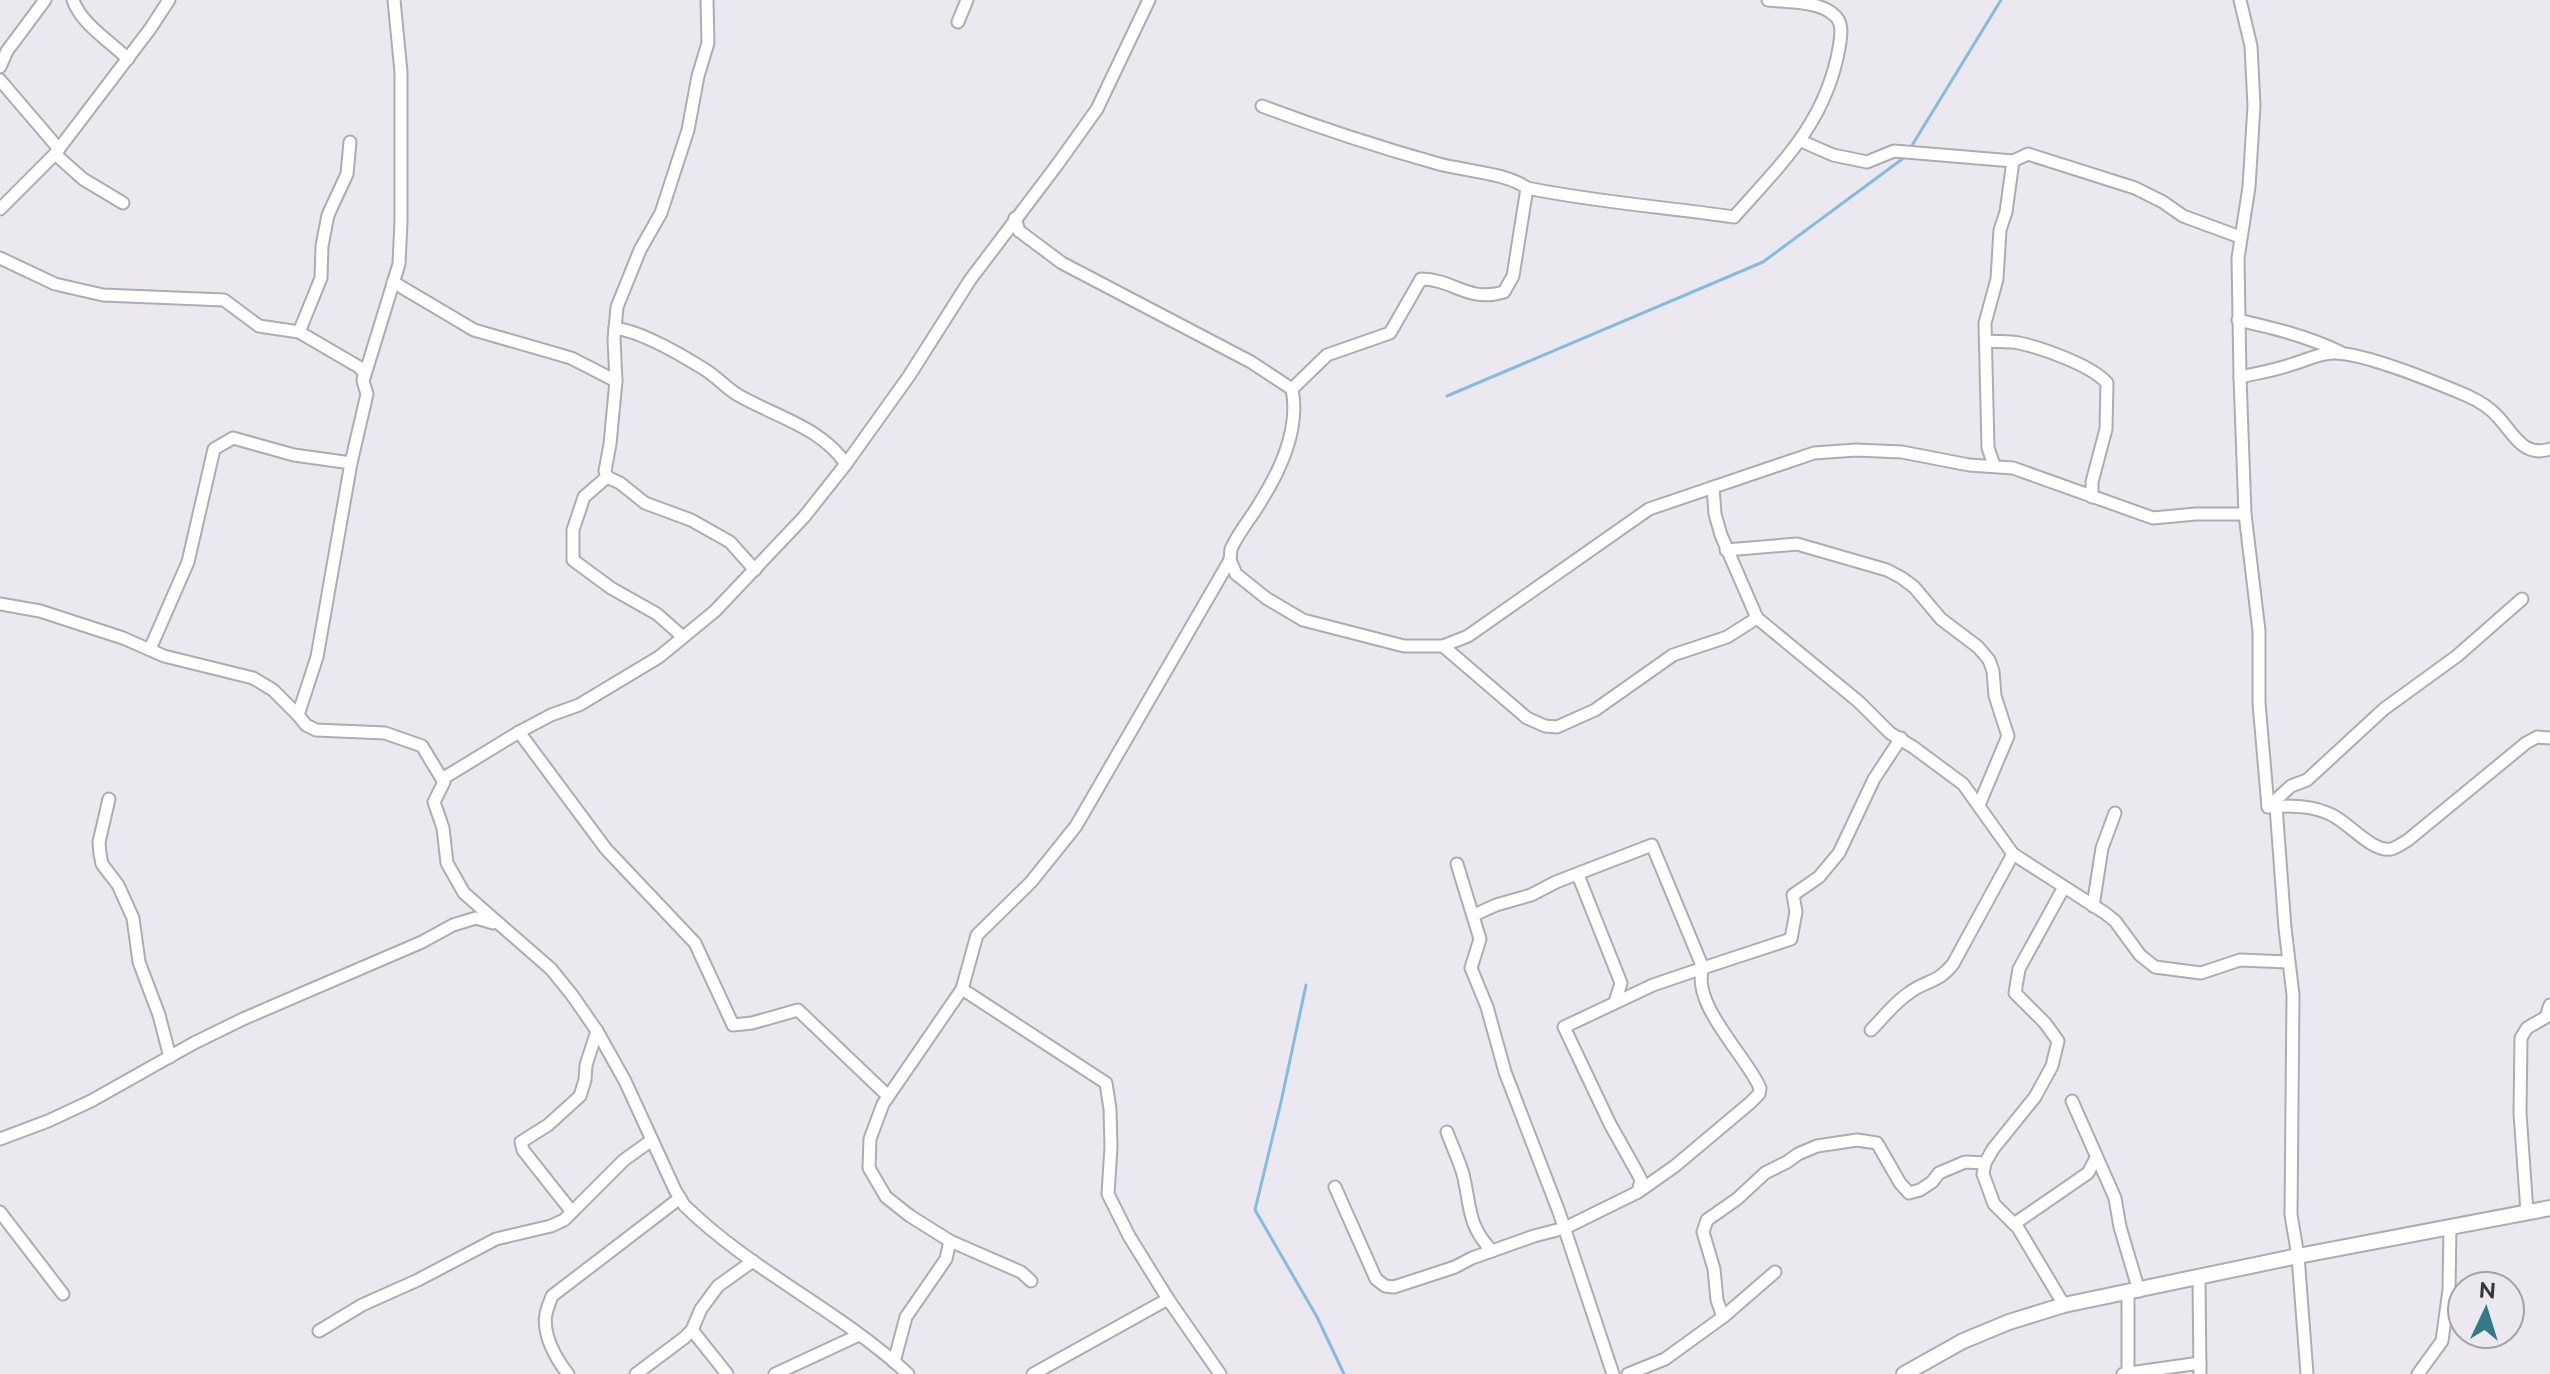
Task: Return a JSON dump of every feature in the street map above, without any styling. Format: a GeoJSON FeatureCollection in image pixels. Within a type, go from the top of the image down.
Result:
{"type":"FeatureCollection","features":[{"type":"Feature","properties":{"kind":"street"},"geometry":{"type":"LineString","coordinates":[[0,67],[7,51],[45,0]]}},
{"type":"Feature","properties":{"kind":"street"},"geometry":{"type":"LineString","coordinates":[[73,0],[90,24],[128,59]]}},
{"type":"Feature","properties":{"kind":"street"},"geometry":{"type":"LineString","coordinates":[[0,209],[57,152],[169,0]]}},
{"type":"Feature","properties":{"kind":"street"},"geometry":{"type":"LineString","coordinates":[[363,381],[399,264],[401,72],[394,0]]}},
{"type":"Feature","properties":{"kind":"street"},"geometry":{"type":"LineString","coordinates":[[707,0],[708,43],[688,130],[661,213],[640,250],[617,307],[616,381],[605,471],[607,477],[645,503],[691,520],[730,542],[755,570]]}},
{"type":"Feature","properties":{"kind":"street"},"geometry":{"type":"LineString","coordinates":[[958,22],[967,0]]}},
{"type":"Feature","properties":{"kind":"street"},"geometry":{"type":"LineString","coordinates":[[442,779],[519,732],[579,705],[659,657],[715,611],[804,517],[909,376],[970,280],[1097,109],[1149,0]]}},
{"type":"Feature","properties":{"kind":"street"},"geometry":{"type":"LineString","coordinates":[[1262,106],[1354,139],[1443,165],[1514,178],[1527,188],[1576,198],[1734,217],[1801,141],[1824,102],[1842,29],[1835,15],[1818,6],[1768,0]]}},
{"type":"Feature","properties":{"kind":"street"},"geometry":{"type":"LineString","coordinates":[[2240,0],[2251,46],[2254,106],[2249,187],[2240,237],[2237,283],[2245,514],[2259,631],[2259,703],[2293,995],[2291,1215],[2298,1256],[2307,1374]]}},
{"type":"Feature","properties":{"kind":"street"},"geometry":{"type":"LineString","coordinates":[[0,80],[57,152],[83,179],[123,203]]}},
{"type":"Feature","properties":{"kind":"street"},"geometry":{"type":"LineString","coordinates":[[1801,141],[1833,155],[1867,162],[1894,151],[2013,161],[2028,154],[2135,188],[2183,216],[2240,237]]}},
{"type":"Feature","properties":{"kind":"street"},"geometry":{"type":"LineString","coordinates":[[299,332],[321,278],[322,246],[328,215],[347,174],[350,142]]}},
{"type":"Feature","properties":{"kind":"street"},"geometry":{"type":"LineString","coordinates":[[1994,465],[1989,455],[1987,434],[1985,323],[1997,279],[2000,230],[2006,212],[2013,161]]}},
{"type":"Feature","properties":{"kind":"street"},"geometry":{"type":"LineString","coordinates":[[1292,389],[1327,355],[1390,333],[1421,279],[1436,279],[1459,290],[1486,297],[1504,292],[1513,276],[1527,188]]}},
{"type":"Feature","properties":{"kind":"street"},"geometry":{"type":"LineString","coordinates":[[1015,218],[1019,231],[1062,263],[1251,362],[1292,389],[1294,401],[1292,429],[1279,468],[1236,539],[1230,560],[1076,826],[1031,882],[977,935],[962,989],[883,1104],[870,1139],[869,1168],[886,1197],[950,1241],[1021,1272],[1031,1281]]}},
{"type":"Feature","properties":{"kind":"street"},"geometry":{"type":"LineString","coordinates":[[1002,236],[1019,231]]}},
{"type":"Feature","properties":{"kind":"street"},"geometry":{"type":"LineString","coordinates":[[0,258],[55,284],[103,295],[224,300],[259,326],[299,332],[359,367],[364,373],[367,394],[351,463],[317,657],[298,715]]}},
{"type":"Feature","properties":{"kind":"street"},"geometry":{"type":"LineString","coordinates":[[393,282],[474,330],[571,358],[616,381]]}},
{"type":"Feature","properties":{"kind":"street"},"geometry":{"type":"LineString","coordinates":[[2238,320],[2286,331],[2470,397],[2488,407],[2518,442],[2528,449],[2550,449]]}},
{"type":"Feature","properties":{"kind":"street"},"geometry":{"type":"LineString","coordinates":[[615,328],[630,330],[707,370],[725,387],[834,446],[846,464]]}},
{"type":"Feature","properties":{"kind":"street"},"geometry":{"type":"LineString","coordinates":[[1987,341],[2017,343],[2037,349],[2087,368],[2107,383],[2106,429],[2092,482],[2092,497]]}},
{"type":"Feature","properties":{"kind":"street"},"geometry":{"type":"LineString","coordinates":[[2240,377],[2314,356],[2345,354]]}},
{"type":"Feature","properties":{"kind":"street"},"geometry":{"type":"LineString","coordinates":[[150,649],[188,562],[214,449],[233,438],[294,455],[351,463]]}},
{"type":"Feature","properties":{"kind":"street"},"geometry":{"type":"LineString","coordinates":[[1230,560],[1236,574],[1266,598],[1303,620],[1404,646],[1443,646],[1468,636],[1649,509],[1814,453],[1856,450],[1902,452],[1969,465],[2013,468],[2153,518],[2206,513],[2245,514]]}},
{"type":"Feature","properties":{"kind":"street"},"geometry":{"type":"LineString","coordinates":[[607,477],[584,497],[573,530],[573,560],[611,588],[657,614],[683,637]]}},
{"type":"Feature","properties":{"kind":"street"},"geometry":{"type":"LineString","coordinates":[[1713,487],[1715,514],[1726,550],[1757,618],[1859,702],[1879,724],[1951,773],[1979,805],[2013,854],[2115,921],[2140,955],[2155,967],[2201,973],[2240,960],[2288,962]]}},
{"type":"Feature","properties":{"kind":"street"},"geometry":{"type":"LineString","coordinates":[[1726,550],[1797,544],[1887,570],[1914,587],[1941,619],[1978,647],[1989,660],[1993,671],[1995,696],[2008,736],[1979,805]]}},
{"type":"Feature","properties":{"kind":"street"},"geometry":{"type":"LineString","coordinates":[[2272,806],[2291,786],[2307,780],[2384,709],[2457,656],[2522,599]]}},
{"type":"Feature","properties":{"kind":"street"},"geometry":{"type":"LineString","coordinates":[[0,604],[40,611],[123,638],[164,656],[253,678],[273,690],[306,725],[316,730],[385,733],[422,746],[444,782],[434,802],[443,828],[447,863],[464,893],[551,969],[597,1031],[625,1081],[680,1198],[697,1218],[908,1374]]}},
{"type":"Feature","properties":{"kind":"street"},"geometry":{"type":"LineString","coordinates":[[1443,646],[1527,718],[1545,726],[1557,727],[1595,710],[1673,655],[1727,637],[1757,618]]}},
{"type":"Feature","properties":{"kind":"street"},"geometry":{"type":"LineString","coordinates":[[519,732],[606,849],[695,943],[733,1025],[798,1010],[888,1096]]}},
{"type":"Feature","properties":{"kind":"street"},"geometry":{"type":"LineString","coordinates":[[2272,806],[2316,808],[2347,824],[2375,848],[2392,849],[2408,840],[2526,743],[2537,737],[2550,738]]}},
{"type":"Feature","properties":{"kind":"street"},"geometry":{"type":"LineString","coordinates":[[1638,1192],[1641,1180],[1610,1124],[1564,1027],[1653,985],[1791,939],[1796,912],[1793,895],[1819,877],[1839,853],[1874,779],[1901,738]]}},
{"type":"Feature","properties":{"kind":"street"},"geometry":{"type":"LineString","coordinates":[[109,799],[99,842],[102,864],[118,885],[133,918],[139,962],[159,1015],[170,1057]]}},
{"type":"Feature","properties":{"kind":"street"},"geometry":{"type":"LineString","coordinates":[[2093,906],[2102,848],[2115,813]]}},
{"type":"Feature","properties":{"kind":"street"},"geometry":{"type":"LineString","coordinates":[[1335,1187],[1376,1279],[1385,1286],[1394,1287],[1534,1236],[1565,1228],[1638,1192],[1675,1166],[1759,1094],[1758,1082],[1722,1030],[1701,989],[1703,968],[1652,845],[1474,915]]}},
{"type":"Feature","properties":{"kind":"street"},"geometry":{"type":"LineString","coordinates":[[1871,1030],[1910,992],[1945,974],[2013,854]]}},
{"type":"Feature","properties":{"kind":"street"},"geometry":{"type":"LineString","coordinates":[[1457,864],[1480,939],[1471,968],[1487,1007],[1505,1072],[1565,1228],[1613,1374]]}},
{"type":"Feature","properties":{"kind":"street"},"geometry":{"type":"LineString","coordinates":[[1578,875],[1621,983],[1615,1002]]}},
{"type":"Feature","properties":{"kind":"street"},"geometry":{"type":"LineString","coordinates":[[2064,887],[2019,969],[2015,993],[2058,1041],[2056,1054],[2035,1097],[2000,1139],[1985,1163],[1983,1174],[1994,1204],[2014,1224],[2044,1268],[2064,1305]]}},
{"type":"Feature","properties":{"kind":"street"},"geometry":{"type":"LineString","coordinates":[[0,1139],[91,1101],[243,1019],[422,942],[453,925],[476,918],[501,926]]}},
{"type":"Feature","properties":{"kind":"street"},"geometry":{"type":"LineString","coordinates":[[962,989],[1106,1083],[1111,1147],[1108,1194],[1129,1236],[1168,1299],[1220,1374]]}},
{"type":"Feature","properties":{"kind":"street"},"geometry":{"type":"LineString","coordinates":[[2527,1212],[2520,1113],[2521,1038],[2527,1028],[2546,1017],[2550,1005]]}},
{"type":"Feature","properties":{"kind":"street"},"geometry":{"type":"LineString","coordinates":[[572,1212],[523,1150],[521,1142],[548,1125],[580,1096],[597,1031]]}},
{"type":"Feature","properties":{"kind":"street"},"geometry":{"type":"LineString","coordinates":[[2072,1101],[2115,1198],[2133,1292],[2126,1374],[2200,1369],[2199,1277]]}},
{"type":"Feature","properties":{"kind":"street"},"geometry":{"type":"LineString","coordinates":[[1447,1132],[1463,1174],[1467,1203],[1476,1232],[1492,1251]]}},
{"type":"Feature","properties":{"kind":"street"},"geometry":{"type":"LineString","coordinates":[[319,1331],[362,1305],[496,1239],[551,1226],[572,1212],[624,1160],[652,1140]]}},
{"type":"Feature","properties":{"kind":"street"},"geometry":{"type":"LineString","coordinates":[[1723,1317],[1703,1232],[1707,1220],[1737,1199],[1765,1173],[1817,1146],[1857,1140],[1877,1143],[1909,1193],[1932,1182],[1939,1173],[1965,1162],[1985,1163]]}},
{"type":"Feature","properties":{"kind":"street"},"geometry":{"type":"LineString","coordinates":[[2014,1224],[2088,1173],[2096,1158]]}},
{"type":"Feature","properties":{"kind":"street"},"geometry":{"type":"LineString","coordinates":[[568,1374],[558,1362],[551,1345],[545,1317],[552,1296],[680,1198]]}},
{"type":"Feature","properties":{"kind":"street"},"geometry":{"type":"LineString","coordinates":[[1904,1374],[1963,1341],[2009,1322],[2064,1305],[2550,1208]]}},
{"type":"Feature","properties":{"kind":"street"},"geometry":{"type":"LineString","coordinates":[[0,1212],[63,1294]]}},
{"type":"Feature","properties":{"kind":"street"},"geometry":{"type":"LineString","coordinates":[[2418,1374],[2442,1341],[2449,1290],[2450,1226]]}},
{"type":"Feature","properties":{"kind":"street"},"geometry":{"type":"LineString","coordinates":[[894,1362],[906,1317],[946,1259],[950,1241]]}},
{"type":"Feature","properties":{"kind":"street"},"geometry":{"type":"LineString","coordinates":[[636,1374],[692,1330],[701,1309],[718,1286],[753,1261]]}},
{"type":"Feature","properties":{"kind":"street"},"geometry":{"type":"LineString","coordinates":[[1628,1374],[1665,1359],[1723,1317],[1775,1272]]}},
{"type":"Feature","properties":{"kind":"street"},"geometry":{"type":"LineString","coordinates":[[1033,1374],[1168,1299]]}},
{"type":"Feature","properties":{"kind":"street"},"geometry":{"type":"LineString","coordinates":[[692,1330],[727,1374]]}},
{"type":"Feature","properties":{"kind":"street"},"geometry":{"type":"LineString","coordinates":[[775,1374],[859,1335]]}},
{"type":"Feature","properties":{"kind":"waterway"},"geometry":{"type":"LineString","coordinates":[[1911,147],[2001,0]]}},
{"type":"Feature","properties":{"kind":"waterway"},"geometry":{"type":"LineString","coordinates":[[1447,396],[1763,262],[1905,157]]}},
{"type":"Feature","properties":{"kind":"waterway"},"geometry":{"type":"LineString","coordinates":[[1306,985],[1255,1210],[1317,1317],[1344,1374]]}}]}
